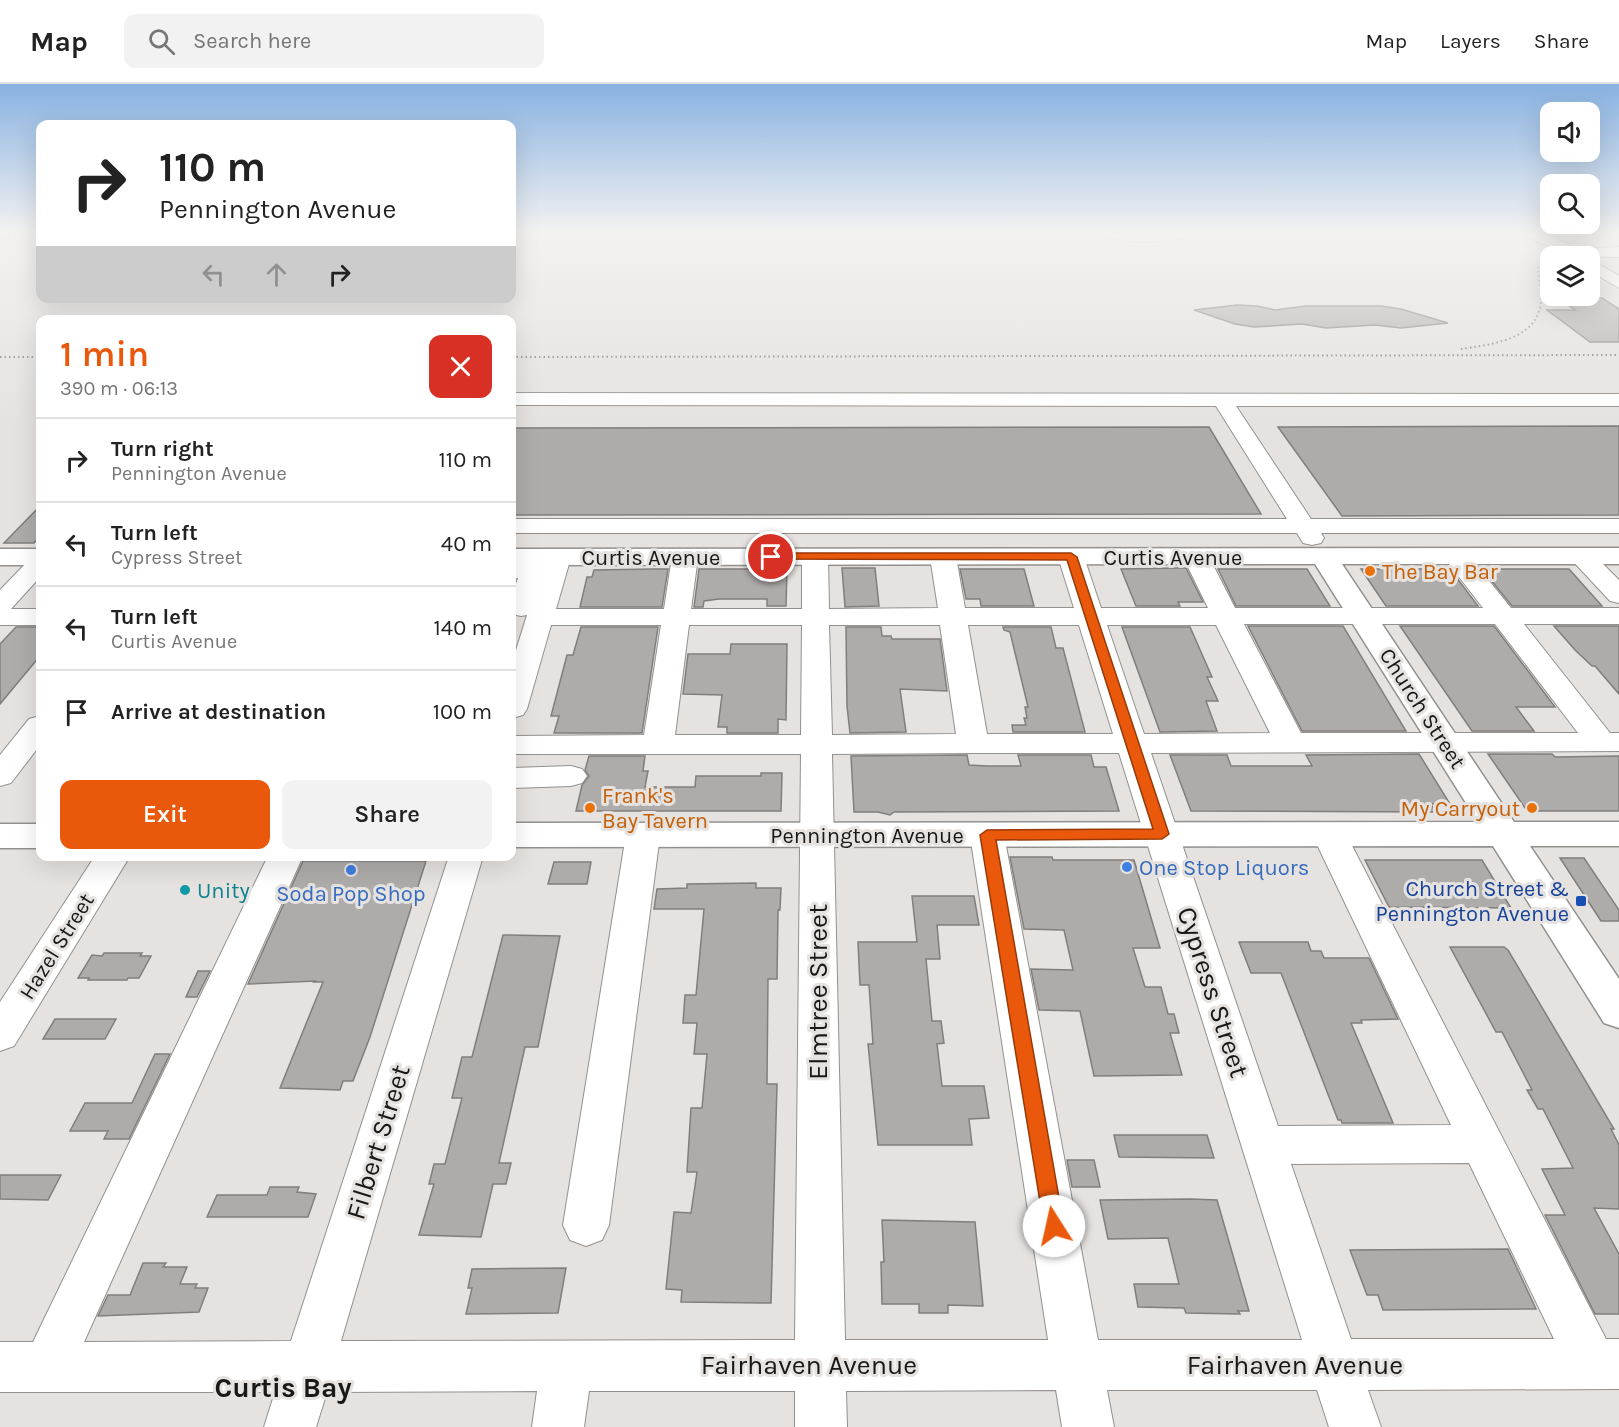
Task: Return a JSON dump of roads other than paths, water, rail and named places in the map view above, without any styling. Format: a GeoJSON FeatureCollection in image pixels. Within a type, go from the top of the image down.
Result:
{"type":"FeatureCollection","features":[{"type":"Feature","properties":{"kind":"main road","name":"Curtis Avenue"},"geometry":{"type":"LineString","coordinates":[[516,557],[1619,556]]}},
{"type":"Feature","properties":{"kind":"main road"},"geometry":{"type":"LineString","coordinates":[[0,557],[36,557]]}},
{"type":"Feature","properties":{"kind":"main road","name":"Church Street"},"geometry":{"type":"LineString","coordinates":[[1324,557],[1619,1012]]}},
{"type":"Feature","properties":{"kind":"main road","name":"Pennington Avenue"},"geometry":{"type":"LineString","coordinates":[[516,835],[1619,834]]}},
{"type":"Feature","properties":{"kind":"main road"},"geometry":{"type":"LineString","coordinates":[[0,836],[36,836]]}},
{"type":"Feature","properties":{"kind":"street"},"geometry":{"type":"LineString","coordinates":[[516,399],[1223,402],[1619,400]]}},
{"type":"Feature","properties":{"kind":"street"},"geometry":{"type":"LineString","coordinates":[[1223,402],[1324,557]]}},
{"type":"Feature","properties":{"kind":"street"},"geometry":{"type":"LineString","coordinates":[[516,526],[1619,526]]}},
{"type":"Feature","properties":{"kind":"street"},"geometry":{"type":"LineString","coordinates":[[1456,556],[1502,616],[1610,742]]}},
{"type":"Feature","properties":{"kind":"street"},"geometry":{"type":"LineString","coordinates":[[1581,556],[1619,595]]}},
{"type":"Feature","properties":{"kind":"street"},"geometry":{"type":"LineString","coordinates":[[516,696],[558,557]]}},
{"type":"Feature","properties":{"kind":"street"},"geometry":{"type":"LineString","coordinates":[[658,744],[685,557]]}},
{"type":"Feature","properties":{"kind":"street","name":"Elmtree Street"},"geometry":{"type":"LineString","coordinates":[[815,557],[821,1427]]}},
{"type":"Feature","properties":{"kind":"street"},"geometry":{"type":"LineString","coordinates":[[943,557],[973,744]]}},
{"type":"Feature","properties":{"kind":"street","name":"Cypress Street"},"geometry":{"type":"LineString","coordinates":[[1071,557],[1355,1427]]}},
{"type":"Feature","properties":{"kind":"street"},"geometry":{"type":"LineString","coordinates":[[1196,557],[1290,743]]}},
{"type":"Feature","properties":{"kind":"street"},"geometry":{"type":"LineString","coordinates":[[0,606],[36,567]]}},
{"type":"Feature","properties":{"kind":"street"},"geometry":{"type":"LineString","coordinates":[[516,570],[533,570],[516,625]]}},
{"type":"Feature","properties":{"kind":"street"},"geometry":{"type":"LineString","coordinates":[[0,616],[36,617]]}},
{"type":"Feature","properties":{"kind":"street"},"geometry":{"type":"LineString","coordinates":[[540,617],[1619,616]]}},
{"type":"Feature","properties":{"kind":"street"},"geometry":{"type":"LineString","coordinates":[[0,776],[36,730]]}},
{"type":"Feature","properties":{"kind":"street"},"geometry":{"type":"LineString","coordinates":[[516,745],[1610,742]]}},
{"type":"Feature","properties":{"kind":"street"},"geometry":{"type":"LineString","coordinates":[[516,778],[571,776]]}},
{"type":"Feature","properties":{"kind":"street"},"geometry":{"type":"LineString","coordinates":[[1329,834],[1482,1144],[1605,1364]]}},
{"type":"Feature","properties":{"kind":"street"},"geometry":{"type":"LineString","coordinates":[[586,1225],[643,835]]}},
{"type":"Feature","properties":{"kind":"street"},"geometry":{"type":"LineString","coordinates":[[987,835],[1089,1427]]}},
{"type":"Feature","properties":{"kind":"street","name":"Hazel Street"},"geometry":{"type":"LineString","coordinates":[[0,1035],[109,861]]}},
{"type":"Feature","properties":{"kind":"street"},"geometry":{"type":"LineString","coordinates":[[23,1367],[283,861]]}},
{"type":"Feature","properties":{"kind":"street","name":"Filbert Street"},"geometry":{"type":"LineString","coordinates":[[290,1427],[464,861]]}},
{"type":"Feature","properties":{"kind":"street"},"geometry":{"type":"LineString","coordinates":[[1263,1145],[1482,1144]]}},
{"type":"Feature","properties":{"kind":"street","name":"Fairhaven Avenue"},"geometry":{"type":"LineString","coordinates":[[23,1367],[1605,1364]]}},
{"type":"Feature","properties":{"kind":"street"},"geometry":{"type":"LineString","coordinates":[[558,1427],[567,1365]]}},
{"type":"Feature","properties":{"kind":"railway"},"geometry":{"type":"LineString","coordinates":[[1461,349],[1483,346],[1517,335],[1534,321],[1540,306]]}},
{"type":"Feature","properties":{"kind":"railway"},"geometry":{"type":"LineString","coordinates":[[516,357],[1619,355]]}},
{"type":"Feature","properties":{"kind":"railway"},"geometry":{"type":"LineString","coordinates":[[0,357],[36,357]]}},
{"type":"Feature","properties":{"kind":"place","name":"The Bay Bar"},"geometry":{"type":"Point","coordinates":[1370,571]}},
{"type":"Feature","properties":{"kind":"place","name":"Frank's Bay Tavern"},"geometry":{"type":"Point","coordinates":[590,808]}},
{"type":"Feature","properties":{"kind":"place","name":"My Carryout"},"geometry":{"type":"Point","coordinates":[1532,808]}},
{"type":"Feature","properties":{"kind":"place","name":"One Stop Liquors"},"geometry":{"type":"Point","coordinates":[1127,867]}},
{"type":"Feature","properties":{"kind":"place","name":"Soda Pop Shop"},"geometry":{"type":"Point","coordinates":[351,870]}},
{"type":"Feature","properties":{"kind":"place","name":"Unity"},"geometry":{"type":"Point","coordinates":[185,890]}},
{"type":"Feature","properties":{"kind":"place","name":"Church Street & Pennington Avenue"},"geometry":{"type":"Point","coordinates":[1581,901]}},
{"type":"Feature","properties":{"kind":"district","name":"Curtis Bay"},"geometry":{"type":"Point","coordinates":[283,1387]}}]}
